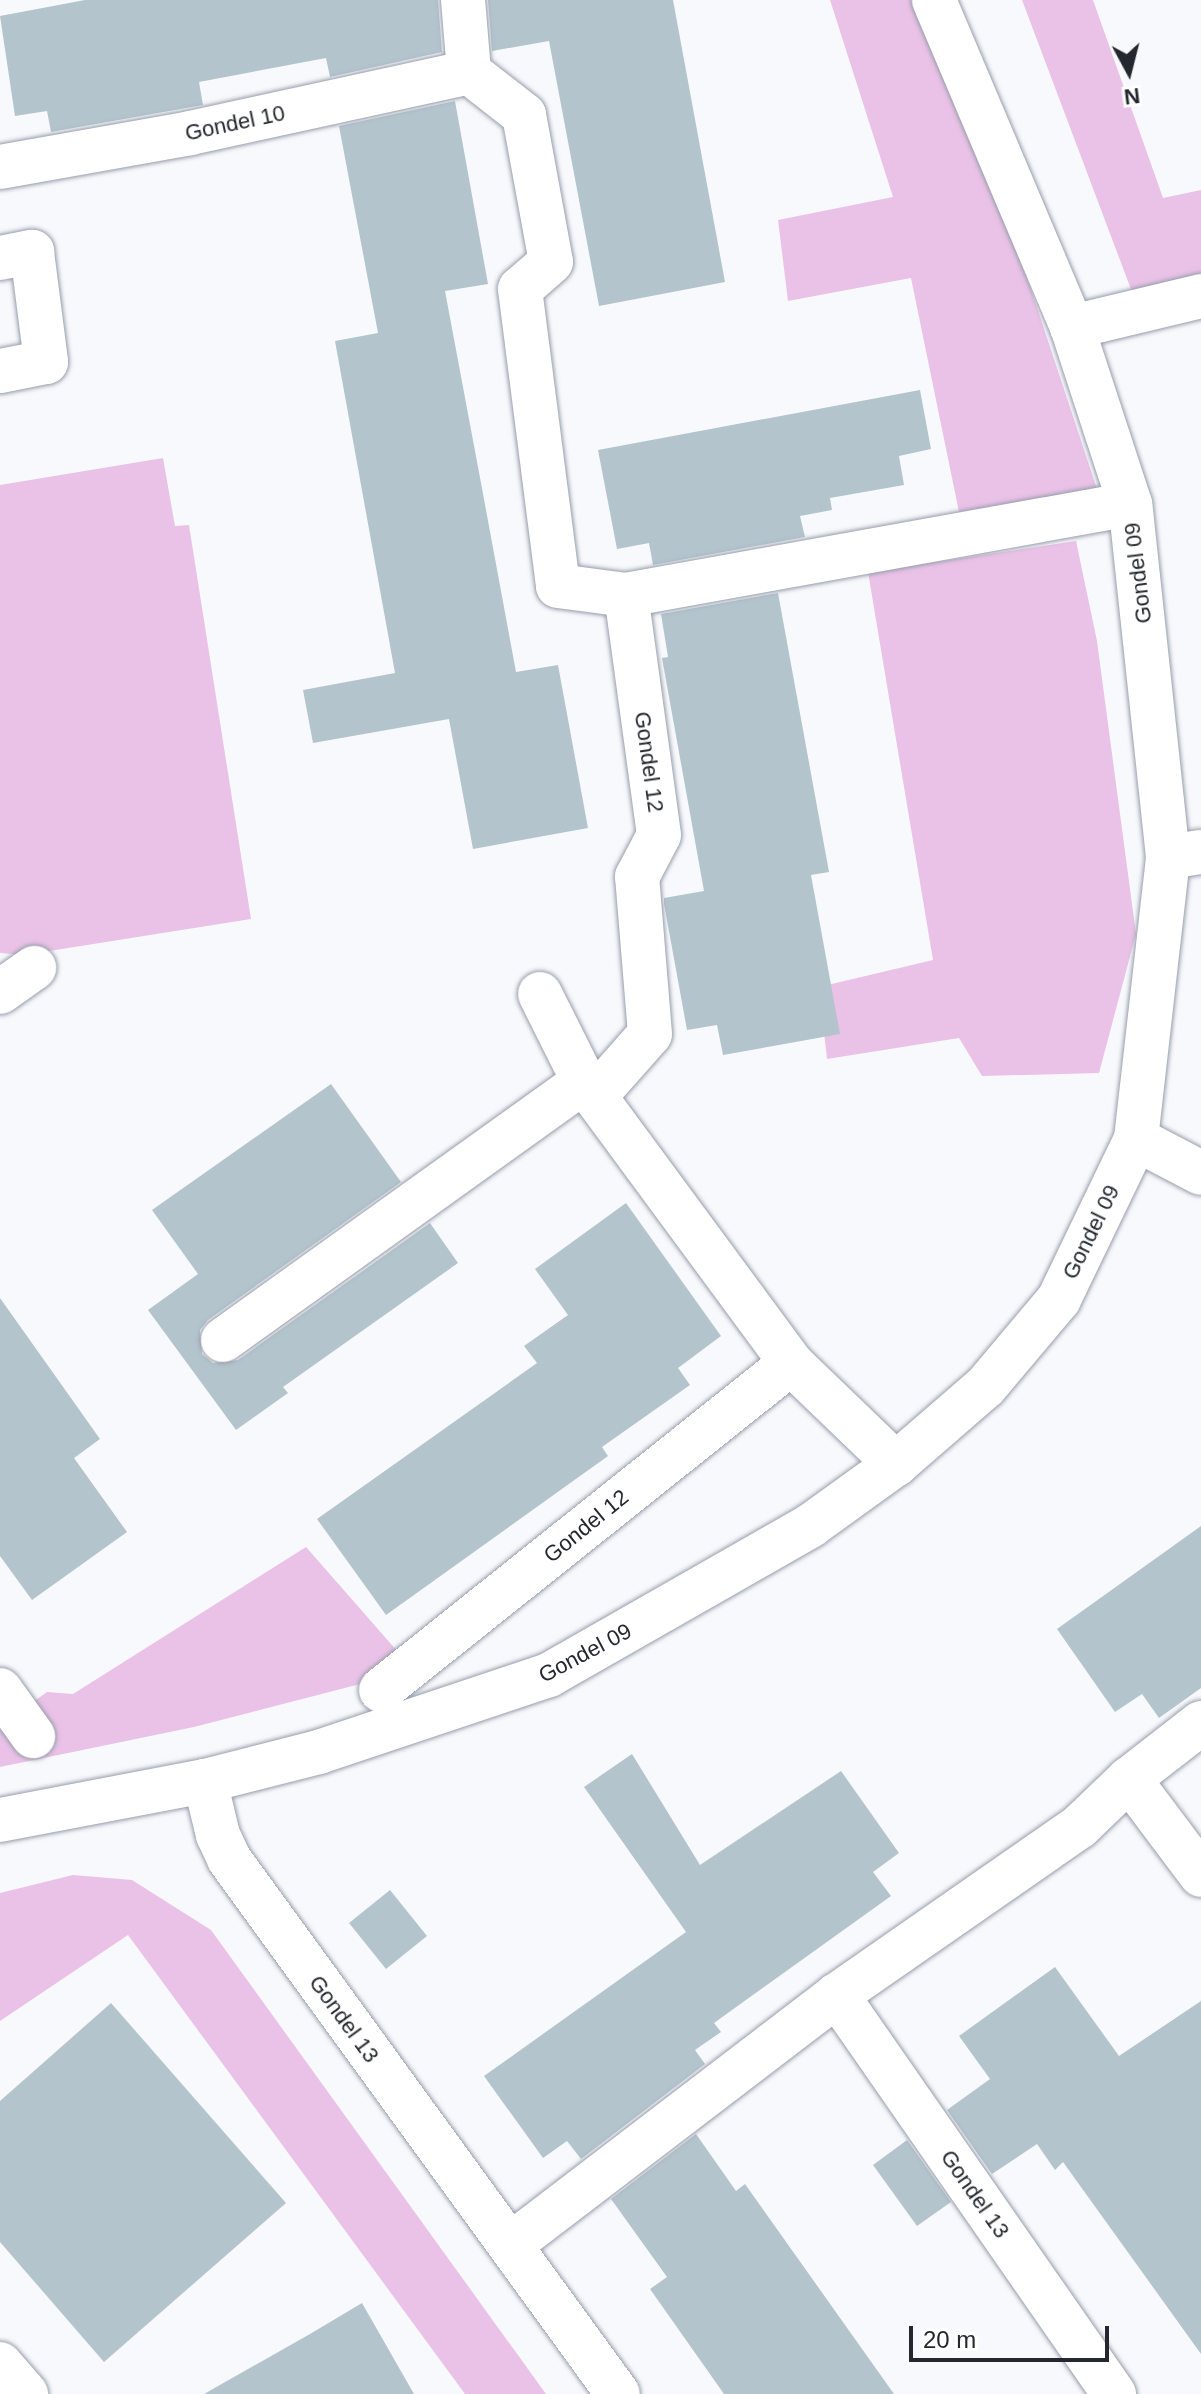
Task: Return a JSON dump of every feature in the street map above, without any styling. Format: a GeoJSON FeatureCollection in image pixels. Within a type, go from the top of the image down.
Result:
{"type":"FeatureCollection","features":[{"type":"Feature","properties":{"kind":"street"},"geometry":{"type":"LineString","coordinates":[[463,0],[469,72],[524,115],[551,262],[520,289],[558,586],[626,595],[1130,504]]}},
{"type":"Feature","properties":{"kind":"street","name":"Gondel 09"},"geometry":{"type":"LineString","coordinates":[[0,1820],[205,1781],[319,1752],[549,1675],[810,1526],[896,1464],[985,1387],[1059,1299],[1136,1139],[1184,855],[1130,504],[1072,327],[934,0]]}},
{"type":"Feature","properties":{"kind":"street","name":"Gondel 10"},"geometry":{"type":"LineString","coordinates":[[0,167],[190,133],[469,72]]}},
{"type":"Feature","properties":{"kind":"street"},"geometry":{"type":"LineString","coordinates":[[0,258],[32,252],[46,362],[0,371]]}},
{"type":"Feature","properties":{"kind":"street"},"geometry":{"type":"LineString","coordinates":[[1072,327],[1201,296]]}},
{"type":"Feature","properties":{"kind":"street","name":"Gondel 12"},"geometry":{"type":"LineString","coordinates":[[223,1340],[590,1089],[650,1034],[637,877],[659,835],[626,595]]}},
{"type":"Feature","properties":{"kind":"street"},"geometry":{"type":"LineString","coordinates":[[540,994],[590,1089],[791,1363],[896,1464]]}},
{"type":"Feature","properties":{"kind":"street"},"geometry":{"type":"LineString","coordinates":[[1136,1139],[1201,1173]]}},
{"type":"Feature","properties":{"kind":"street","name":"Gondel 12"},"geometry":{"type":"LineString","coordinates":[[381,1690],[791,1363]]}},
{"type":"Feature","properties":{"kind":"street"},"geometry":{"type":"LineString","coordinates":[[0,1690],[33,1736]]}},
{"type":"Feature","properties":{"kind":"street"},"geometry":{"type":"LineString","coordinates":[[510,2245],[837,1995],[1080,1826],[1129,1779],[1201,1723]]}},
{"type":"Feature","properties":{"kind":"street"},"geometry":{"type":"LineString","coordinates":[[1129,1779],[1201,1875]]}},
{"type":"Feature","properties":{"kind":"street","name":"Gondel 13"},"geometry":{"type":"LineString","coordinates":[[205,1781],[218,1835],[229,1859],[618,2394]]}},
{"type":"Feature","properties":{"kind":"street","name":"Gondel 13"},"geometry":{"type":"LineString","coordinates":[[837,1995],[1114,2394]]}},
{"type":"Feature","properties":{"kind":"street"},"geometry":{"type":"LineString","coordinates":[[0,2364],[26,2394]]}},
{"type":"Feature","properties":{"kind":"shaded area"},"geometry":{"type":"Polygon","coordinates":[[[830,0],[922,0],[1009,223],[1097,489],[959,512],[911,278],[788,301],[778,220],[893,197],[830,0]]]}},
{"type":"Feature","properties":{"kind":"shaded area"},"geometry":{"type":"Polygon","coordinates":[[[1022,0],[1093,0],[1163,198],[1201,190],[1201,284],[1135,300],[1022,0]]]}},
{"type":"Feature","properties":{"kind":"shaded area"},"geometry":{"type":"Polygon","coordinates":[[[163,458],[175,526],[189,525],[251,919],[24,955],[0,953],[0,485],[163,458]]]}},
{"type":"Feature","properties":{"kind":"shaded area"},"geometry":{"type":"Polygon","coordinates":[[[1076,541],[1097,641],[1136,934],[1099,1073],[982,1076],[959,1038],[827,1059],[819,987],[933,960],[868,572],[1076,541]]]}},
{"type":"Feature","properties":{"kind":"shaded area"},"geometry":{"type":"Polygon","coordinates":[[[306,1547],[405,1660],[364,1683],[194,1727],[0,1767],[0,1726],[47,1692],[73,1694],[306,1547]]]}},
{"type":"Feature","properties":{"kind":"shaded area"},"geometry":{"type":"Polygon","coordinates":[[[73,1875],[132,1880],[211,1930],[546,2394],[465,2394],[128,1935],[0,2021],[0,1893],[73,1875]]]}},
{"type":"Feature","properties":{"kind":"building"},"geometry":{"type":"Polygon","coordinates":[[[85,0],[438,0],[442,52],[330,77],[326,58],[199,82],[203,105],[51,132],[47,111],[15,116],[0,16],[85,0]]]}},
{"type":"Feature","properties":{"kind":"building"},"geometry":{"type":"Polygon","coordinates":[[[488,0],[673,0],[725,282],[599,306],[549,41],[492,51],[488,0]]]}},
{"type":"Feature","properties":{"kind":"building"},"geometry":{"type":"Polygon","coordinates":[[[455,101],[488,284],[445,291],[516,672],[558,665],[588,828],[473,849],[449,719],[313,743],[303,690],[395,673],[335,341],[378,333],[339,126],[455,101]]]}},
{"type":"Feature","properties":{"kind":"building"},"geometry":{"type":"Polygon","coordinates":[[[920,390],[931,449],[899,456],[904,485],[830,498],[832,510],[800,516],[805,537],[653,565],[649,543],[617,549],[598,450],[920,390]]]}},
{"type":"Feature","properties":{"kind":"building"},"geometry":{"type":"Polygon","coordinates":[[[778,593],[829,872],[811,875],[840,1034],[723,1055],[717,1025],[687,1030],[664,904],[664,898],[704,891],[662,658],[668,657],[661,614],[778,593]]]}},
{"type":"Feature","properties":{"kind":"building"},"geometry":{"type":"Polygon","coordinates":[[[331,1084],[401,1182],[208,1320],[200,1330],[202,1354],[213,1363],[238,1360],[430,1223],[458,1263],[283,1387],[288,1393],[236,1430],[148,1310],[198,1274],[152,1210],[331,1084]]]}},
{"type":"Feature","properties":{"kind":"building"},"geometry":{"type":"Polygon","coordinates":[[[626,1203],[721,1336],[678,1368],[690,1385],[602,1447],[608,1456],[386,1615],[317,1519],[537,1363],[524,1346],[568,1315],[535,1269],[626,1203]]]}},
{"type":"Feature","properties":{"kind":"building"},"geometry":{"type":"Polygon","coordinates":[[[0,1298],[100,1439],[74,1458],[127,1532],[32,1600],[0,1556],[0,1298]]]}},
{"type":"Feature","properties":{"kind":"building"},"geometry":{"type":"Polygon","coordinates":[[[1201,1526],[1201,1688],[1159,1718],[1142,1694],[1115,1712],[1057,1629],[1201,1526]]]}},
{"type":"Feature","properties":{"kind":"building"},"geometry":{"type":"Polygon","coordinates":[[[632,1754],[700,1865],[841,1771],[899,1853],[873,1872],[891,1896],[714,2023],[721,2032],[695,2050],[705,2064],[581,2159],[567,2141],[543,2158],[484,2076],[686,1932],[584,1787],[632,1754]]]}},
{"type":"Feature","properties":{"kind":"building"},"geometry":{"type":"Polygon","coordinates":[[[390,1890],[427,1936],[386,1969],[349,1923],[390,1890]]]}},
{"type":"Feature","properties":{"kind":"building"},"geometry":{"type":"Polygon","coordinates":[[[1055,1967],[1119,2056],[1201,2001],[1201,2354],[1063,2162],[1055,2170],[1037,2144],[992,2174],[947,2110],[990,2079],[959,2036],[1055,1967]]]}},
{"type":"Feature","properties":{"kind":"building"},"geometry":{"type":"Polygon","coordinates":[[[111,2003],[286,2203],[104,2362],[0,2242],[0,2101],[111,2003]]]}},
{"type":"Feature","properties":{"kind":"building"},"geometry":{"type":"Polygon","coordinates":[[[696,2134],[736,2191],[745,2184],[894,2394],[724,2394],[650,2289],[667,2277],[611,2199],[696,2134]]]}},
{"type":"Feature","properties":{"kind":"building"},"geometry":{"type":"Polygon","coordinates":[[[907,2140],[951,2202],[917,2226],[873,2165],[907,2140]]]}},
{"type":"Feature","properties":{"kind":"building"},"geometry":{"type":"Polygon","coordinates":[[[362,2303],[414,2394],[204,2394],[310,2334],[362,2303]]]}}]}
